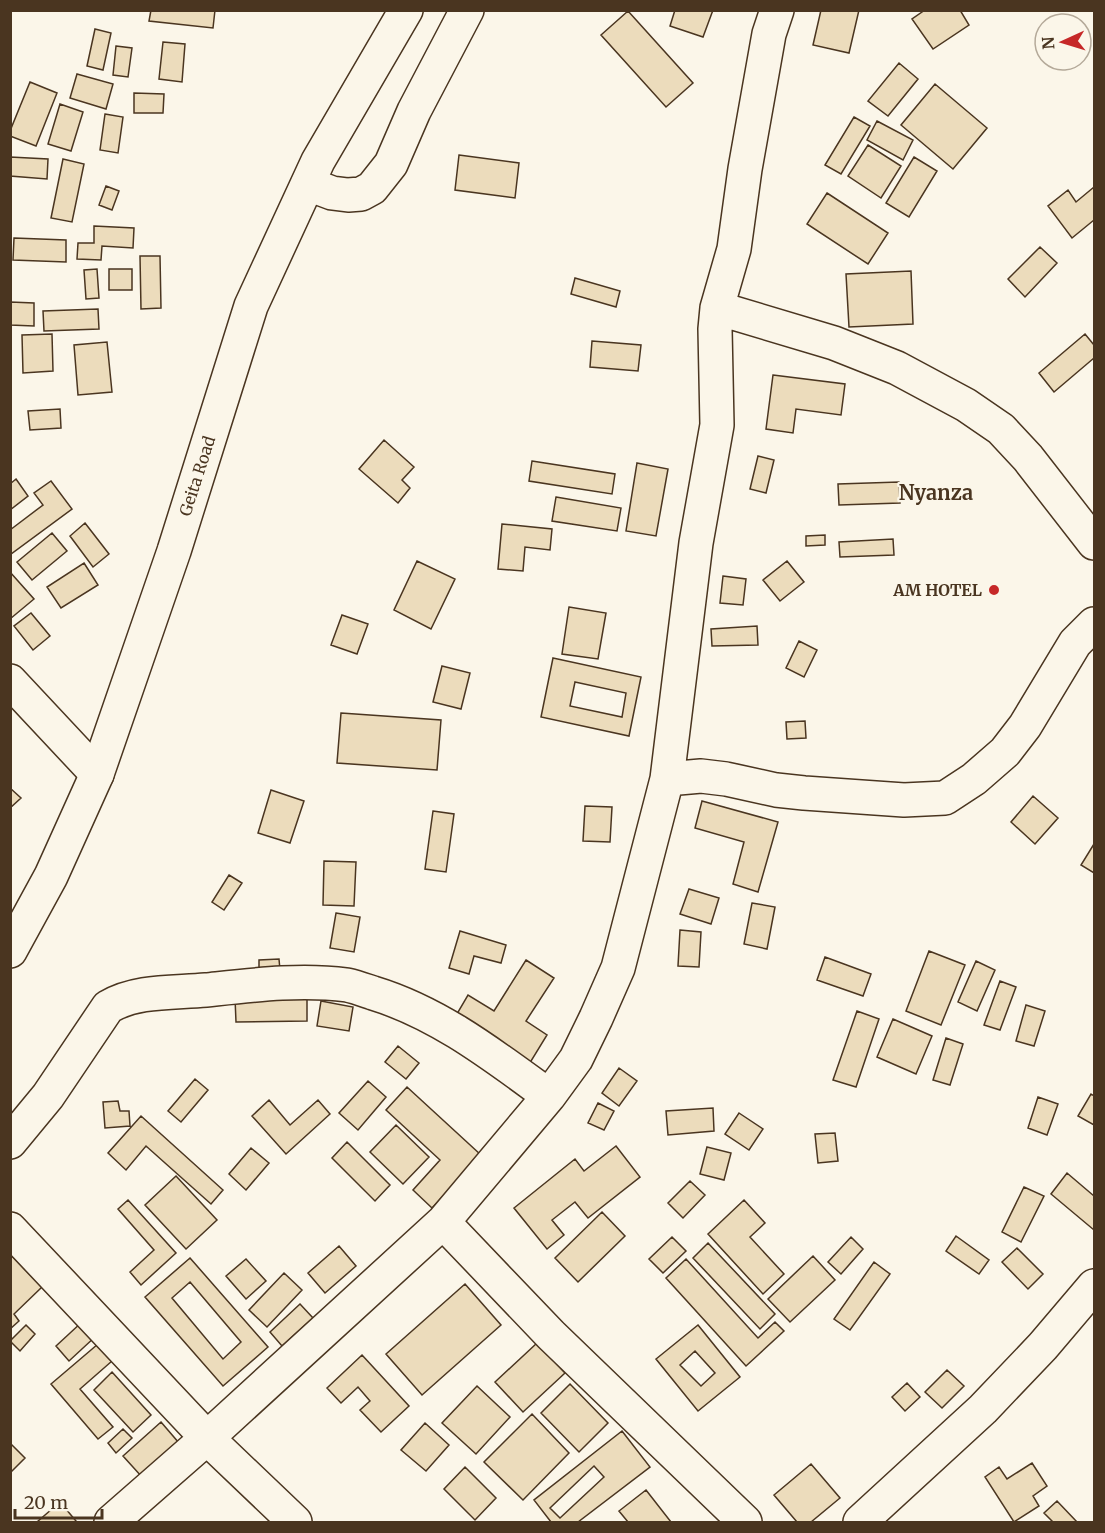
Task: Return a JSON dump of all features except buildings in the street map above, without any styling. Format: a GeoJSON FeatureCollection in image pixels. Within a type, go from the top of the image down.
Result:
{"type":"FeatureCollection","features":[{"type":"Feature","properties":{"kind":"main road","name":"Geita Road"},"geometry":{"type":"LineString","coordinates":[[10,951],[51,876],[98,774],[174,551],[251,306],[318,161],[406,10]]}},
{"type":"Feature","properties":{"kind":"main road"},"geometry":{"type":"LineString","coordinates":[[308,184],[332,193],[348,195],[361,194],[372,188],[390,164],[414,111],[467,10]]}},
{"type":"Feature","properties":{"kind":"main road"},"geometry":{"type":"LineString","coordinates":[[111,1522],[207,1438],[443,1222],[549,1096],[576,1059],[596,1018],[618,968],[667,779],[696,543],[717,425],[715,328],[717,308],[734,249],[769,34],[777,10]]}},
{"type":"Feature","properties":{"kind":"main road"},"geometry":{"type":"LineString","coordinates":[[717,308],[834,343],[897,368],[966,405],[1001,429],[1028,458],[1095,543]]}},
{"type":"Feature","properties":{"kind":"main road"},"geometry":{"type":"LineString","coordinates":[[667,779],[701,776],[804,793],[904,800],[945,798],[974,779],[1005,752],[1025,726],[1075,643],[1095,624]]}},
{"type":"Feature","properties":{"kind":"main road"},"geometry":{"type":"LineString","coordinates":[[10,681],[98,774]]}},
{"type":"Feature","properties":{"kind":"main road"},"geometry":{"type":"LineString","coordinates":[[10,1142],[48,1096],[108,1007],[123,999],[146,994],[280,983],[349,986],[387,997],[422,1011],[487,1051],[549,1096]]}},
{"type":"Feature","properties":{"kind":"main road"},"geometry":{"type":"LineString","coordinates":[[443,1222],[551,1335],[746,1522]]}},
{"type":"Feature","properties":{"kind":"main road"},"geometry":{"type":"LineString","coordinates":[[10,1229],[207,1438],[295,1522]]}},
{"type":"Feature","properties":{"kind":"main road"},"geometry":{"type":"LineString","coordinates":[[860,1522],[983,1409],[1043,1346],[1095,1286]]}},
{"type":"Feature","properties":{"kind":"place","name":"AM HOTEL"},"geometry":{"type":"Point","coordinates":[994,590]}},
{"type":"Feature","properties":{"kind":"district","name":"Nyanza"},"geometry":{"type":"Point","coordinates":[936,493]}}]}
